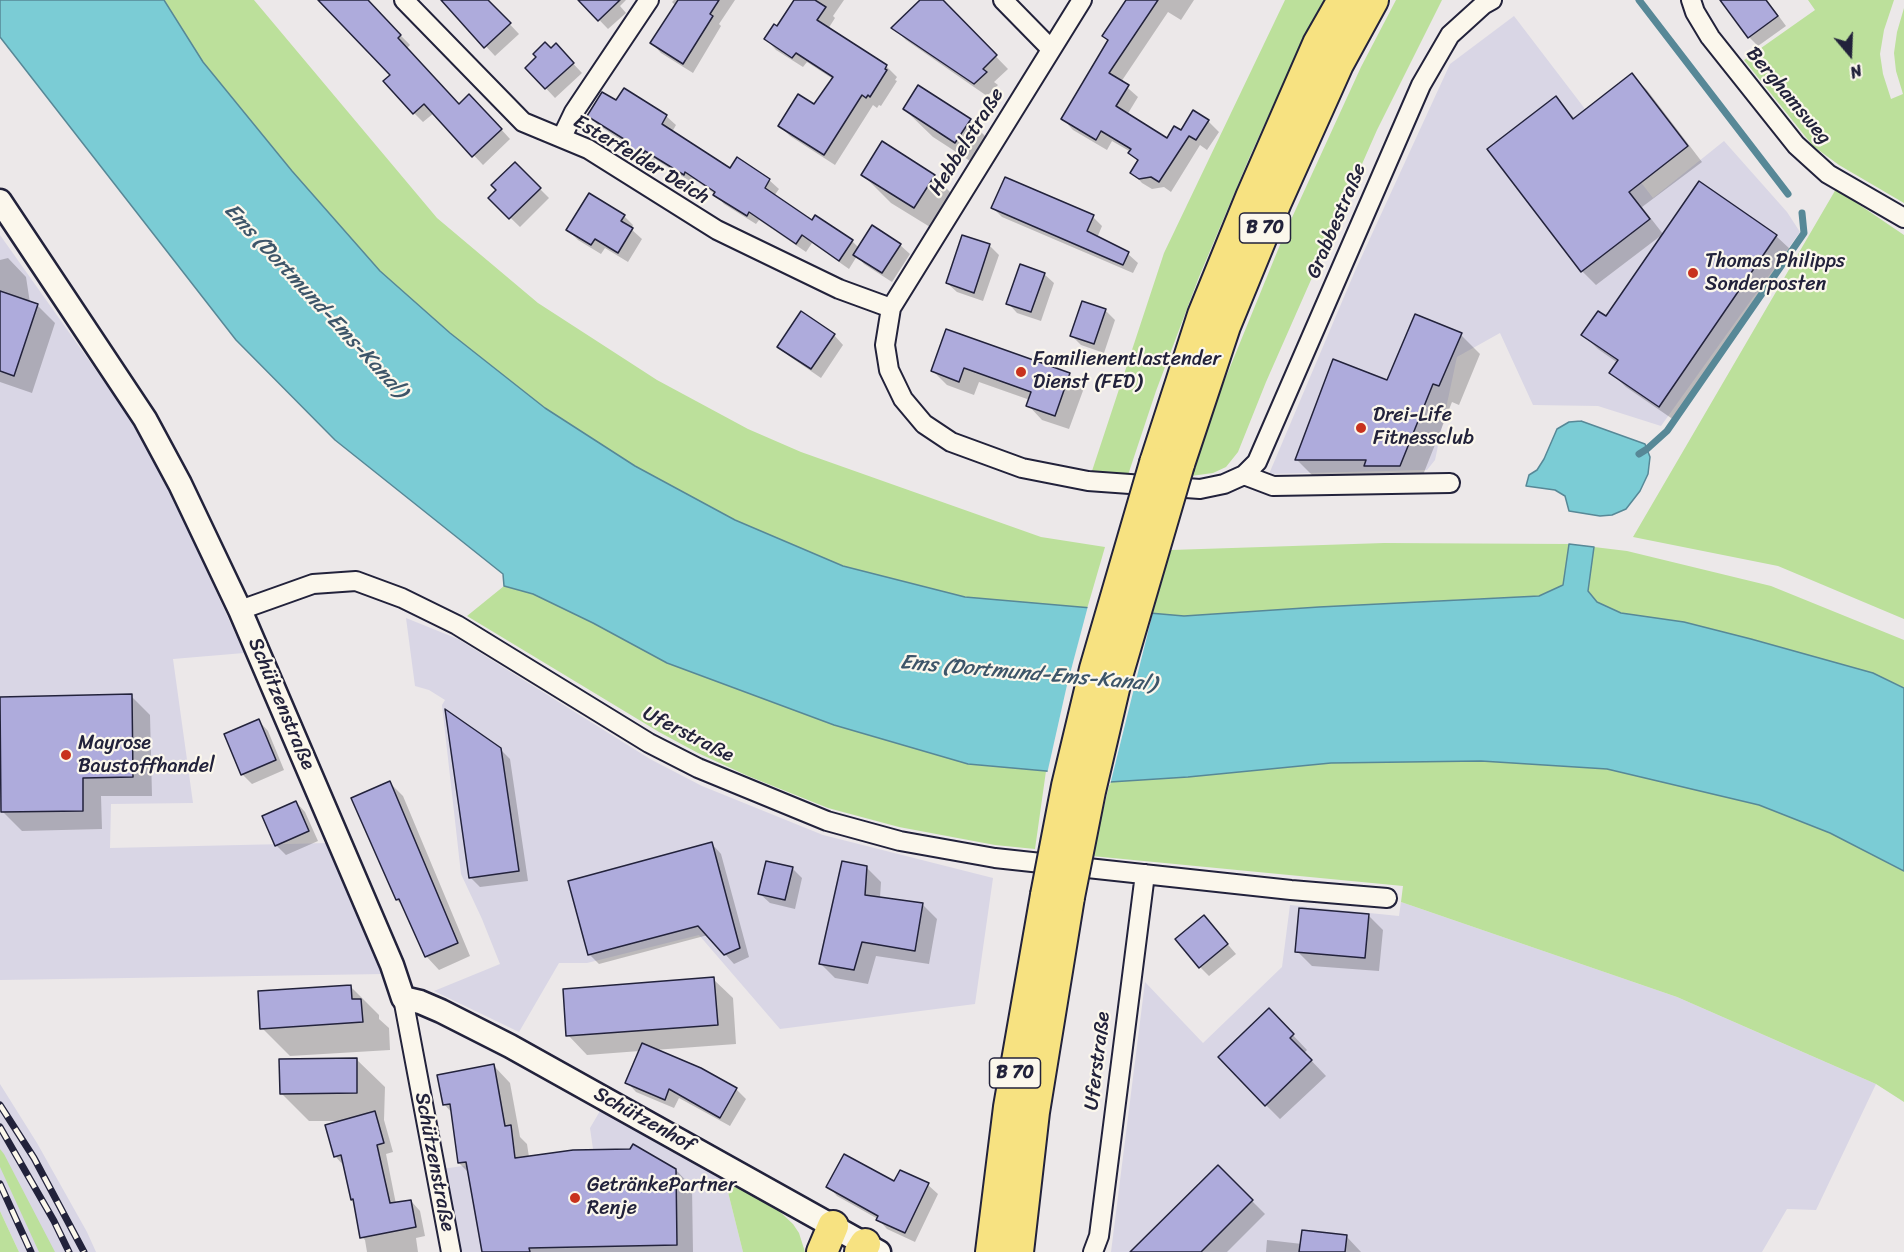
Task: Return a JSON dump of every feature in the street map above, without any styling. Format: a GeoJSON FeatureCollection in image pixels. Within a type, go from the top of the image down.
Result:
{"type":"FeatureCollection","features":[{"type":"Feature","properties":{"kind":"highway","name":"B 70"},"geometry":{"type":"LineString","coordinates":[[1167,463],[1212,293],[1318,44],[1343,0]]}},
{"type":"Feature","properties":{"kind":"highway","name":"B 70"},"geometry":{"type":"LineString","coordinates":[[1018,1252],[1058,896],[1067,786],[1095,669],[1167,463],[1276,202],[1338,64],[1373,0]]}},
{"type":"Feature","properties":{"kind":"highway","name":"B 70"},"geometry":{"type":"LineString","coordinates":[[991,1252],[1009,1107],[1058,896]]}},
{"type":"Feature","properties":{"kind":"street","name":"Esterfelder Deich"},"geometry":{"type":"LineString","coordinates":[[404,0],[523,122],[588,149],[717,231],[839,289],[891,308]]}},
{"type":"Feature","properties":{"kind":"street"},"geometry":{"type":"LineString","coordinates":[[562,137],[574,112],[649,0]]}},
{"type":"Feature","properties":{"kind":"street"},"geometry":{"type":"LineString","coordinates":[[1002,0],[1051,49]]}},
{"type":"Feature","properties":{"kind":"street","name":"Hebbelstraße"},"geometry":{"type":"LineString","coordinates":[[891,308],[1082,0]]}},
{"type":"Feature","properties":{"kind":"street","name":"Grabbestraße"},"geometry":{"type":"LineString","coordinates":[[1244,475],[1257,462],[1265,446],[1421,85],[1450,35],[1483,5],[1492,0]]}},
{"type":"Feature","properties":{"kind":"street","name":"Berghamsweg"},"geometry":{"type":"LineString","coordinates":[[1691,0],[1695,12],[1710,37],[1796,145],[1828,174],[1904,218]]}},
{"type":"Feature","properties":{"kind":"street","name":"Schützenstraße"},"geometry":{"type":"LineString","coordinates":[[0,201],[145,419],[180,484],[240,610],[392,964],[403,998],[451,1252]]}},
{"type":"Feature","properties":{"kind":"street"},"geometry":{"type":"LineString","coordinates":[[891,308],[885,345],[889,370],[903,399],[924,424],[951,442],[1022,468],[1088,481],[1200,489],[1224,484],[1244,475],[1274,486],[1450,483]]}},
{"type":"Feature","properties":{"kind":"street","name":"Uferstraße"},"geometry":{"type":"LineString","coordinates":[[240,610],[313,584],[356,581],[402,598],[457,625],[650,743],[698,768],[827,821],[900,841],[969,854],[1387,898]]}},
{"type":"Feature","properties":{"kind":"street","name":"Uferstraße"},"geometry":{"type":"LineString","coordinates":[[1093,1252],[1100,1236],[1144,874]]}},
{"type":"Feature","properties":{"kind":"street","name":"Schützenhof"},"geometry":{"type":"LineString","coordinates":[[403,998],[441,1011],[510,1046],[828,1239],[868,1250]]}},
{"type":"Feature","properties":{"kind":"shaded area"},"geometry":{"type":"Polygon","coordinates":[[[1514,16],[1653,198],[1724,141],[1787,212],[1800,232],[1661,426],[1598,406],[1533,405],[1500,333],[1457,357],[1435,460],[1427,470],[1269,474],[1355,271],[1450,64],[1514,16]]]}},
{"type":"Feature","properties":{"kind":"shaded area"},"geometry":{"type":"Polygon","coordinates":[[[0,235],[132,421],[169,488],[244,653],[173,659],[193,803],[111,804],[110,848],[328,843],[384,974],[0,980],[0,235]]]}},
{"type":"Feature","properties":{"kind":"shaded area"},"geometry":{"type":"Polygon","coordinates":[[[406,618],[458,639],[650,759],[702,786],[823,835],[993,878],[975,1004],[780,1029],[699,935],[587,963],[559,963],[519,1032],[434,991],[500,964],[461,874],[442,705],[445,700],[429,690],[415,686],[406,618]]]}},
{"type":"Feature","properties":{"kind":"shaded area"},"geometry":{"type":"Polygon","coordinates":[[[1401,902],[1677,997],[1876,1084],[1816,1210],[1787,1209],[1762,1252],[1111,1252],[1145,982],[1203,1043],[1282,967],[1290,905],[1399,916],[1401,902]]]}},
{"type":"Feature","properties":{"kind":"shaded area"},"geometry":{"type":"Polygon","coordinates":[[[0,1084],[37,1143],[96,1252],[19,1252],[0,1211],[0,1084]]]}},
{"type":"Feature","properties":{"kind":"shaded area","name":"GetränkePartner Renje"},"geometry":{"type":"Polygon","coordinates":[[[600,1111],[725,1180],[743,1252],[451,1252],[435,1170],[593,1149],[590,1128],[600,1111]]]}},
{"type":"Feature","properties":{"kind":"green space"},"geometry":{"type":"Polygon","coordinates":[[[164,0],[254,0],[437,218],[538,303],[657,380],[748,429],[801,452],[1041,537],[1105,547],[1087,609],[965,597],[843,566],[735,520],[635,466],[545,408],[450,333],[380,271],[292,171],[203,62],[164,0]]]}},
{"type":"Feature","properties":{"kind":"green space"},"geometry":{"type":"Polygon","coordinates":[[[1285,0],[1324,0],[1250,156],[1199,277],[1156,391],[1128,475],[1092,471],[1164,253],[1285,0]]]}},
{"type":"Feature","properties":{"kind":"green space"},"geometry":{"type":"Polygon","coordinates":[[[1396,0],[1442,0],[1377,130],[1266,382],[1238,452],[1226,467],[1213,473],[1191,476],[1217,399],[1284,235],[1361,67],[1396,0]]]}},
{"type":"Feature","properties":{"kind":"green space"},"geometry":{"type":"Polygon","coordinates":[[[1808,0],[1894,0],[1884,30],[1880,54],[1883,74],[1891,99],[1903,94],[1896,71],[1894,53],[1904,8],[1904,203],[1839,165],[1813,146],[1744,60],[1815,10],[1808,0]]]}},
{"type":"Feature","properties":{"kind":"green space"},"geometry":{"type":"Polygon","coordinates":[[[1836,189],[1904,235],[1904,619],[1778,566],[1633,537],[1836,189]]]}},
{"type":"Feature","properties":{"kind":"green space"},"geometry":{"type":"Polygon","coordinates":[[[1384,543],[1569,544],[1563,585],[1540,596],[1184,616],[1152,615],[1171,550],[1384,543]]]}},
{"type":"Feature","properties":{"kind":"green space"},"geometry":{"type":"Polygon","coordinates":[[[1594,547],[1627,551],[1771,586],[1904,640],[1904,688],[1872,673],[1751,639],[1684,622],[1621,613],[1597,602],[1588,591],[1594,547]]]}},
{"type":"Feature","properties":{"kind":"green space"},"geometry":{"type":"Polygon","coordinates":[[[504,586],[533,594],[667,663],[834,725],[968,764],[1046,771],[1035,849],[995,845],[899,827],[828,808],[698,753],[659,732],[467,616],[504,586]]]}},
{"type":"Feature","properties":{"kind":"green space"},"geometry":{"type":"Polygon","coordinates":[[[1481,761],[1607,769],[1759,804],[1830,833],[1904,871],[1904,1102],[1876,1084],[1677,997],[1401,902],[1403,886],[1092,856],[1110,782],[1331,763],[1481,761]]]}},
{"type":"Feature","properties":{"kind":"green space"},"geometry":{"type":"Polygon","coordinates":[[[0,1149],[55,1252],[39,1252],[0,1167],[0,1149]]]}},
{"type":"Feature","properties":{"kind":"green space"},"geometry":{"type":"Polygon","coordinates":[[[725,1180],[778,1210],[799,1233],[805,1252],[743,1252],[725,1180]]]}},
{"type":"Feature","properties":{"kind":"green space"},"geometry":{"type":"Polygon","coordinates":[[[0,1211],[19,1252],[0,1252],[0,1211]]]}},
{"type":"Feature","properties":{"kind":"water","name":"Ems (Dortmund-Ems-Kanal)"},"geometry":{"type":"Polygon","coordinates":[[[0,0],[164,0],[203,62],[292,171],[380,271],[450,333],[545,408],[635,466],[735,520],[843,566],[965,597],[1184,616],[1539,596],[1563,585],[1569,544],[1594,547],[1588,591],[1597,602],[1621,613],[1684,622],[1873,673],[1904,688],[1904,871],[1830,833],[1759,805],[1607,769],[1481,761],[1331,763],[1110,782],[1046,771],[968,764],[834,725],[667,663],[533,594],[504,586],[503,574],[335,440],[236,340],[0,37],[0,0]]]}},
{"type":"Feature","properties":{"kind":"water"},"geometry":{"type":"Polygon","coordinates":[[[1581,421],[1645,444],[1650,457],[1648,474],[1640,491],[1626,509],[1612,515],[1600,516],[1569,511],[1565,496],[1555,490],[1526,486],[1529,475],[1537,470],[1544,459],[1557,429],[1569,422],[1581,421]]]}},
{"type":"Feature","properties":{"kind":"pier"},"geometry":{"type":"Polygon","coordinates":[[[1088,606],[1153,612],[1110,785],[1047,774],[1088,606]]]}},
{"type":"Feature","properties":{"kind":"building"},"geometry":{"type":"Polygon","coordinates":[[[318,0],[368,0],[401,35],[398,38],[459,104],[469,94],[502,129],[472,157],[424,104],[413,114],[383,81],[390,75],[318,0]]]}},
{"type":"Feature","properties":{"kind":"building"},"geometry":{"type":"Polygon","coordinates":[[[441,0],[488,0],[511,23],[484,48],[441,0]]]}},
{"type":"Feature","properties":{"kind":"building"},"geometry":{"type":"Polygon","coordinates":[[[578,0],[620,0],[598,21],[578,0]]]}},
{"type":"Feature","properties":{"kind":"building"},"geometry":{"type":"Polygon","coordinates":[[[678,0],[719,0],[710,14],[713,16],[683,64],[650,43],[678,0]]]}},
{"type":"Feature","properties":{"kind":"building"},"geometry":{"type":"Polygon","coordinates":[[[794,0],[815,0],[826,7],[817,20],[887,65],[885,69],[887,70],[870,97],[868,95],[866,98],[862,95],[824,155],[778,126],[798,94],[814,104],[833,77],[796,53],[792,58],[764,39],[774,24],[777,26],[794,0]]]}},
{"type":"Feature","properties":{"kind":"building"},"geometry":{"type":"Polygon","coordinates":[[[920,0],[943,0],[997,55],[983,69],[987,72],[974,84],[891,28],[920,0]]]}},
{"type":"Feature","properties":{"kind":"building"},"geometry":{"type":"Polygon","coordinates":[[[1126,0],[1158,0],[1109,73],[1129,85],[1116,106],[1167,138],[1174,126],[1181,130],[1193,110],[1209,120],[1196,140],[1189,136],[1159,182],[1151,177],[1139,179],[1130,173],[1138,160],[1128,153],[1131,149],[1101,131],[1096,140],[1061,119],[1108,40],[1102,36],[1126,0]]]}},
{"type":"Feature","properties":{"kind":"building"},"geometry":{"type":"Polygon","coordinates":[[[1720,0],[1766,0],[1778,16],[1748,38],[1720,0]]]}},
{"type":"Feature","properties":{"kind":"building"},"geometry":{"type":"Polygon","coordinates":[[[545,42],[551,48],[556,43],[574,63],[545,89],[525,68],[536,57],[533,54],[545,42]]]}},
{"type":"Feature","properties":{"kind":"building"},"geometry":{"type":"Polygon","coordinates":[[[1632,73],[1688,146],[1629,192],[1650,219],[1581,272],[1487,149],[1556,96],[1573,119],[1632,73]]]}},
{"type":"Feature","properties":{"kind":"building"},"geometry":{"type":"Polygon","coordinates":[[[918,85],[971,119],[955,143],[903,109],[918,85]]]}},
{"type":"Feature","properties":{"kind":"building"},"geometry":{"type":"Polygon","coordinates":[[[624,88],[667,115],[662,124],[730,168],[737,157],[770,179],[765,188],[812,220],[815,215],[853,240],[839,261],[802,235],[796,244],[749,212],[747,216],[713,195],[715,192],[685,172],[684,175],[645,151],[642,156],[625,145],[627,141],[587,116],[602,92],[616,100],[624,88]]]}},
{"type":"Feature","properties":{"kind":"building"},"geometry":{"type":"Polygon","coordinates":[[[882,141],[935,175],[914,208],[861,175],[882,141]]]}},
{"type":"Feature","properties":{"kind":"building"},"geometry":{"type":"Polygon","coordinates":[[[515,162],[541,188],[509,219],[488,198],[496,190],[491,185],[515,162]]]}},
{"type":"Feature","properties":{"kind":"building"},"geometry":{"type":"Polygon","coordinates":[[[1005,177],[1094,215],[1087,231],[1129,252],[1123,265],[991,208],[1005,177]]]}},
{"type":"Feature","properties":{"kind":"building","name":"Thomas Philipps Sonderposten"},"geometry":{"type":"Polygon","coordinates":[[[1699,181],[1777,235],[1659,407],[1609,373],[1618,360],[1581,335],[1598,311],[1606,316],[1699,181]]]}},
{"type":"Feature","properties":{"kind":"building"},"geometry":{"type":"Polygon","coordinates":[[[589,193],[625,215],[621,221],[633,228],[618,253],[595,239],[591,245],[566,230],[589,193]]]}},
{"type":"Feature","properties":{"kind":"building"},"geometry":{"type":"Polygon","coordinates":[[[872,225],[901,244],[882,273],[853,255],[872,225]]]}},
{"type":"Feature","properties":{"kind":"building"},"geometry":{"type":"Polygon","coordinates":[[[962,235],[990,244],[974,293],[946,283],[962,235]]]}},
{"type":"Feature","properties":{"kind":"building"},"geometry":{"type":"Polygon","coordinates":[[[1020,264],[1045,273],[1031,312],[1006,304],[1020,264]]]}},
{"type":"Feature","properties":{"kind":"building"},"geometry":{"type":"Polygon","coordinates":[[[0,291],[38,304],[14,376],[0,371],[0,291]]]}},
{"type":"Feature","properties":{"kind":"building"},"geometry":{"type":"Polygon","coordinates":[[[1082,301],[1106,309],[1094,344],[1070,336],[1082,301]]]}},
{"type":"Feature","properties":{"kind":"building"},"geometry":{"type":"Polygon","coordinates":[[[801,311],[835,334],[811,369],[777,347],[801,311]]]}},
{"type":"Feature","properties":{"kind":"building","name":"Drei-Life Fitnessclub"},"geometry":{"type":"Polygon","coordinates":[[[1415,314],[1462,333],[1439,386],[1433,384],[1400,466],[1364,466],[1366,460],[1295,460],[1333,359],[1387,380],[1415,314]]]}},
{"type":"Feature","properties":{"kind":"building","name":"Familienentlastender Dienst (FED)"},"geometry":{"type":"Polygon","coordinates":[[[946,329],[1070,373],[1055,416],[1026,406],[1031,392],[964,368],[959,382],[931,371],[946,329]]]}},
{"type":"Feature","properties":{"kind":"building","name":"Mayrose Baustoffhandel"},"geometry":{"type":"Polygon","coordinates":[[[132,694],[133,777],[83,778],[83,811],[1,812],[0,697],[132,694]]]}},
{"type":"Feature","properties":{"kind":"building"},"geometry":{"type":"Polygon","coordinates":[[[445,709],[501,748],[519,871],[469,878],[445,709]]]}},
{"type":"Feature","properties":{"kind":"building"},"geometry":{"type":"Polygon","coordinates":[[[259,719],[276,760],[241,775],[224,734],[259,719]]]}},
{"type":"Feature","properties":{"kind":"building"},"geometry":{"type":"Polygon","coordinates":[[[390,781],[458,943],[425,957],[399,899],[396,900],[351,798],[390,781]]]}},
{"type":"Feature","properties":{"kind":"building"},"geometry":{"type":"Polygon","coordinates":[[[296,801],[309,831],[275,846],[262,816],[296,801]]]}},
{"type":"Feature","properties":{"kind":"building"},"geometry":{"type":"Polygon","coordinates":[[[712,842],[740,948],[724,955],[698,926],[588,955],[568,881],[712,842]]]}},
{"type":"Feature","properties":{"kind":"building"},"geometry":{"type":"Polygon","coordinates":[[[766,861],[793,867],[785,900],[758,894],[766,861]]]}},
{"type":"Feature","properties":{"kind":"building"},"geometry":{"type":"Polygon","coordinates":[[[842,861],[867,866],[865,895],[923,903],[915,951],[862,942],[854,970],[819,964],[842,861]]]}},
{"type":"Feature","properties":{"kind":"building"},"geometry":{"type":"Polygon","coordinates":[[[1299,908],[1369,914],[1365,958],[1295,952],[1299,908]]]}},
{"type":"Feature","properties":{"kind":"building"},"geometry":{"type":"Polygon","coordinates":[[[1204,915],[1228,944],[1199,968],[1175,939],[1204,915]]]}},
{"type":"Feature","properties":{"kind":"building"},"geometry":{"type":"Polygon","coordinates":[[[714,977],[718,1025],[566,1036],[563,989],[714,977]]]}},
{"type":"Feature","properties":{"kind":"building"},"geometry":{"type":"Polygon","coordinates":[[[351,985],[352,999],[361,999],[363,1022],[260,1029],[258,991],[351,985]]]}},
{"type":"Feature","properties":{"kind":"building"},"geometry":{"type":"Polygon","coordinates":[[[1269,1008],[1294,1034],[1290,1038],[1312,1060],[1265,1106],[1218,1057],[1269,1008]]]}},
{"type":"Feature","properties":{"kind":"building"},"geometry":{"type":"Polygon","coordinates":[[[642,1043],[701,1068],[737,1088],[720,1118],[669,1089],[665,1100],[625,1083],[642,1043]]]}},
{"type":"Feature","properties":{"kind":"building"},"geometry":{"type":"Polygon","coordinates":[[[357,1058],[357,1093],[280,1094],[279,1059],[357,1058]]]}},
{"type":"Feature","properties":{"kind":"building","name":"GetränkePartner Renje"},"geometry":{"type":"Polygon","coordinates":[[[494,1064],[505,1126],[511,1125],[515,1158],[573,1150],[630,1149],[633,1144],[676,1169],[677,1245],[529,1248],[530,1252],[482,1252],[466,1162],[458,1163],[450,1104],[443,1105],[437,1075],[494,1064]]]}},
{"type":"Feature","properties":{"kind":"building"},"geometry":{"type":"Polygon","coordinates":[[[375,1111],[384,1143],[377,1145],[390,1203],[411,1200],[416,1227],[360,1238],[353,1199],[351,1200],[341,1155],[334,1157],[325,1125],[375,1111]]]}},
{"type":"Feature","properties":{"kind":"building"},"geometry":{"type":"Polygon","coordinates":[[[844,1154],[894,1181],[900,1170],[929,1183],[905,1233],[876,1220],[878,1216],[826,1187],[844,1154]]]}},
{"type":"Feature","properties":{"kind":"building"},"geometry":{"type":"Polygon","coordinates":[[[1218,1165],[1253,1200],[1201,1252],[1130,1252],[1218,1165]]]}},
{"type":"Feature","properties":{"kind":"building"},"geometry":{"type":"Polygon","coordinates":[[[1302,1230],[1347,1235],[1345,1252],[1299,1252],[1302,1230]]]}},
{"type":"Feature","properties":{"kind":"waterway"},"geometry":{"type":"LineString","coordinates":[[1639,0],[1788,194]]}},
{"type":"Feature","properties":{"kind":"waterway"},"geometry":{"type":"LineString","coordinates":[[1639,454],[1667,431],[1804,233],[1802,213]]}},
{"type":"Feature","properties":{"kind":"railway"},"geometry":{"type":"LineString","coordinates":[[0,1105],[34,1158],[84,1252]]}},
{"type":"Feature","properties":{"kind":"railway"},"geometry":{"type":"LineString","coordinates":[[0,1127],[54,1221],[69,1252]]}},
{"type":"Feature","properties":{"kind":"railway"},"geometry":{"type":"LineString","coordinates":[[0,1184],[31,1252]]}},
{"type":"Feature","properties":{"kind":"place","name":"Thomas Philipps Sonderposten"},"geometry":{"type":"Point","coordinates":[1693,273]}},
{"type":"Feature","properties":{"kind":"place","name":"Familienentlastender Dienst (FED)"},"geometry":{"type":"Point","coordinates":[1021,372]}},
{"type":"Feature","properties":{"kind":"place","name":"Drei-Life Fitnessclub"},"geometry":{"type":"Point","coordinates":[1361,428]}},
{"type":"Feature","properties":{"kind":"place","name":"Mayrose Baustoffhandel"},"geometry":{"type":"Point","coordinates":[66,755]}},
{"type":"Feature","properties":{"kind":"place","name":"GetränkePartner Renje"},"geometry":{"type":"Point","coordinates":[575,1198]}}]}
